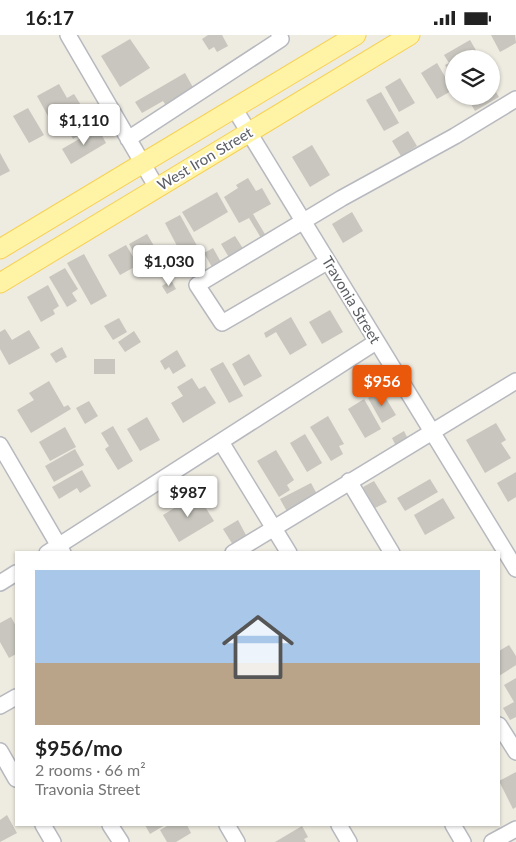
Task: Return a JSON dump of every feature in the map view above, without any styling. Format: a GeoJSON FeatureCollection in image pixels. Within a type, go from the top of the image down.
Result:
{"type":"FeatureCollection","features":[{"type":"Feature","properties":{"kind":"main road","name":"West Iron Street"},"geometry":{"type":"LineString","coordinates":[[0,249],[356,35]]}},
{"type":"Feature","properties":{"kind":"main road","name":"West Iron Street"},"geometry":{"type":"LineString","coordinates":[[0,283],[410,35]]}},
{"type":"Feature","properties":{"kind":"street"},"geometry":{"type":"LineString","coordinates":[[68,35],[157,188]]}},
{"type":"Feature","properties":{"kind":"street"},"geometry":{"type":"LineString","coordinates":[[128,139],[280,37]]}},
{"type":"Feature","properties":{"kind":"street"},"geometry":{"type":"LineString","coordinates":[[327,262],[222,323],[197,285],[303,221],[516,99]]}},
{"type":"Feature","properties":{"kind":"street","name":"Travonia Street"},"geometry":{"type":"LineString","coordinates":[[234,107],[516,569]]}},
{"type":"Feature","properties":{"kind":"street"},"geometry":{"type":"LineString","coordinates":[[0,445],[56,550],[376,342]]}},
{"type":"Feature","properties":{"kind":"street"},"geometry":{"type":"LineString","coordinates":[[236,551],[433,431],[514,386]]}},
{"type":"Feature","properties":{"kind":"street"},"geometry":{"type":"LineString","coordinates":[[221,442],[288,551]]}},
{"type":"Feature","properties":{"kind":"street"},"geometry":{"type":"LineString","coordinates":[[349,481],[391,551]]}},
{"type":"Feature","properties":{"kind":"street"},"geometry":{"type":"LineString","coordinates":[[0,583],[15,574]]}},
{"type":"Feature","properties":{"kind":"street"},"geometry":{"type":"LineString","coordinates":[[0,706],[15,698]]}},
{"type":"Feature","properties":{"kind":"street"},"geometry":{"type":"LineString","coordinates":[[500,727],[516,752]]}},
{"type":"Feature","properties":{"kind":"street"},"geometry":{"type":"LineString","coordinates":[[0,751],[15,777]]}},
{"type":"Feature","properties":{"kind":"street"},"geometry":{"type":"LineString","coordinates":[[44,826],[53,842]]}},
{"type":"Feature","properties":{"kind":"street"},"geometry":{"type":"LineString","coordinates":[[111,826],[121,842]]}},
{"type":"Feature","properties":{"kind":"street"},"geometry":{"type":"LineString","coordinates":[[228,826],[237,842]]}},
{"type":"Feature","properties":{"kind":"street"},"geometry":{"type":"LineString","coordinates":[[340,826],[349,842]]}},
{"type":"Feature","properties":{"kind":"street"},"geometry":{"type":"LineString","coordinates":[[454,826],[463,842]]}},
{"type":"Feature","properties":{"kind":"street"},"geometry":{"type":"LineString","coordinates":[[492,842],[516,829]]}},
{"type":"Feature","properties":{"kind":"building"},"geometry":{"type":"Polygon","coordinates":[[[208,35],[222,35],[228,46],[217,52],[214,47],[209,50],[202,39],[208,35]]]}},
{"type":"Feature","properties":{"kind":"building"},"geometry":{"type":"Polygon","coordinates":[[[491,35],[515,35],[516,43],[500,52],[491,35]]]}},
{"type":"Feature","properties":{"kind":"building"},"geometry":{"type":"Polygon","coordinates":[[[130,39],[150,68],[120,87],[101,56],[130,39]]]}},
{"type":"Feature","properties":{"kind":"building"},"geometry":{"type":"Polygon","coordinates":[[[470,40],[476,50],[453,50],[470,40]]]}},
{"type":"Feature","properties":{"kind":"building"},"geometry":{"type":"Polygon","coordinates":[[[437,63],[445,76],[445,94],[437,99],[421,73],[437,63]]]}},
{"type":"Feature","properties":{"kind":"building"},"geometry":{"type":"Polygon","coordinates":[[[185,73],[195,91],[167,107],[163,101],[142,113],[135,102],[185,73]]]}},
{"type":"Feature","properties":{"kind":"building"},"geometry":{"type":"Polygon","coordinates":[[[400,78],[415,103],[399,112],[385,87],[400,78]]]}},
{"type":"Feature","properties":{"kind":"building"},"geometry":{"type":"Polygon","coordinates":[[[59,84],[67,98],[74,94],[84,110],[54,127],[37,96],[59,84]]]}},
{"type":"Feature","properties":{"kind":"building"},"geometry":{"type":"Polygon","coordinates":[[[381,92],[399,123],[384,131],[366,100],[381,92]]]}},
{"type":"Feature","properties":{"kind":"building"},"geometry":{"type":"Polygon","coordinates":[[[472,105],[485,105],[475,111],[472,105]]]}},
{"type":"Feature","properties":{"kind":"building"},"geometry":{"type":"Polygon","coordinates":[[[28,108],[44,135],[29,143],[13,116],[28,108]]]}},
{"type":"Feature","properties":{"kind":"building"},"geometry":{"type":"Polygon","coordinates":[[[86,113],[94,126],[73,139],[65,125],[86,113]]]}},
{"type":"Feature","properties":{"kind":"building"},"geometry":{"type":"Polygon","coordinates":[[[98,128],[106,143],[71,164],[62,149],[98,128]]]}},
{"type":"Feature","properties":{"kind":"building"},"geometry":{"type":"Polygon","coordinates":[[[408,131],[417,146],[401,156],[392,141],[408,131]]]}},
{"type":"Feature","properties":{"kind":"building"},"geometry":{"type":"Polygon","coordinates":[[[312,145],[330,175],[310,187],[292,157],[312,145]]]}},
{"type":"Feature","properties":{"kind":"building"},"geometry":{"type":"Polygon","coordinates":[[[0,153],[10,171],[0,176],[0,153]]]}},
{"type":"Feature","properties":{"kind":"building"},"geometry":{"type":"Polygon","coordinates":[[[248,178],[256,191],[262,188],[271,204],[253,214],[266,236],[261,238],[249,218],[239,223],[224,197],[238,188],[236,185],[248,178]]]}},
{"type":"Feature","properties":{"kind":"building"},"geometry":{"type":"Polygon","coordinates":[[[217,192],[228,212],[194,232],[182,212],[217,192]]]}},
{"type":"Feature","properties":{"kind":"building"},"geometry":{"type":"Polygon","coordinates":[[[352,212],[363,231],[343,243],[332,224],[352,212]]]}},
{"type":"Feature","properties":{"kind":"building"},"geometry":{"type":"Polygon","coordinates":[[[180,215],[201,253],[185,261],[165,223],[180,215]]]}},
{"type":"Feature","properties":{"kind":"building"},"geometry":{"type":"Polygon","coordinates":[[[147,234],[165,265],[147,275],[129,244],[147,234]]]}},
{"type":"Feature","properties":{"kind":"building"},"geometry":{"type":"Polygon","coordinates":[[[235,236],[244,250],[230,259],[221,244],[235,236]]]}},
{"type":"Feature","properties":{"kind":"building"},"geometry":{"type":"Polygon","coordinates":[[[126,245],[138,265],[120,275],[108,255],[126,245]]]}},
{"type":"Feature","properties":{"kind":"building"},"geometry":{"type":"Polygon","coordinates":[[[213,248],[222,264],[213,269],[204,253],[213,248]]]}},
{"type":"Feature","properties":{"kind":"building"},"geometry":{"type":"Polygon","coordinates":[[[84,254],[107,296],[91,305],[67,263],[84,254]]]}},
{"type":"Feature","properties":{"kind":"building"},"geometry":{"type":"Polygon","coordinates":[[[65,268],[78,289],[72,293],[77,301],[67,307],[49,277],[65,268]]]}},
{"type":"Feature","properties":{"kind":"building"},"geometry":{"type":"Polygon","coordinates":[[[171,280],[176,289],[167,294],[162,286],[171,280]]]}},
{"type":"Feature","properties":{"kind":"building"},"geometry":{"type":"Polygon","coordinates":[[[48,285],[59,306],[53,310],[55,314],[41,322],[27,297],[48,285]]]}},
{"type":"Feature","properties":{"kind":"building"},"geometry":{"type":"Polygon","coordinates":[[[330,310],[343,332],[322,344],[309,322],[330,310]]]}},
{"type":"Feature","properties":{"kind":"building"},"geometry":{"type":"Polygon","coordinates":[[[291,317],[307,345],[290,355],[276,332],[266,338],[264,333],[291,317]]]}},
{"type":"Feature","properties":{"kind":"building"},"geometry":{"type":"Polygon","coordinates":[[[119,318],[127,332],[113,340],[104,326],[119,318]]]}},
{"type":"Feature","properties":{"kind":"building"},"geometry":{"type":"Polygon","coordinates":[[[5,329],[12,340],[29,330],[40,348],[9,365],[0,349],[0,332],[5,329]]]}},
{"type":"Feature","properties":{"kind":"building"},"geometry":{"type":"Polygon","coordinates":[[[134,331],[141,342],[125,352],[118,342],[134,331]]]}},
{"type":"Feature","properties":{"kind":"building"},"geometry":{"type":"Polygon","coordinates":[[[62,347],[67,357],[56,363],[50,354],[62,347]]]}},
{"type":"Feature","properties":{"kind":"building"},"geometry":{"type":"Polygon","coordinates":[[[177,350],[186,366],[173,374],[169,367],[165,370],[160,361],[177,350]]]}},
{"type":"Feature","properties":{"kind":"building"},"geometry":{"type":"Polygon","coordinates":[[[249,354],[262,376],[244,386],[232,364],[249,354]]]}},
{"type":"Feature","properties":{"kind":"building"},"geometry":{"type":"Polygon","coordinates":[[[94,359],[115,359],[115,374],[94,374],[94,359]]]}},
{"type":"Feature","properties":{"kind":"building"},"geometry":{"type":"Polygon","coordinates":[[[223,362],[243,396],[229,403],[210,369],[223,362]]]}},
{"type":"Feature","properties":{"kind":"building"},"geometry":{"type":"Polygon","coordinates":[[[192,378],[199,389],[205,386],[216,403],[183,423],[171,403],[183,396],[177,387],[192,378]]]}},
{"type":"Feature","properties":{"kind":"building"},"geometry":{"type":"Polygon","coordinates":[[[49,381],[64,407],[68,405],[71,409],[31,433],[17,410],[34,400],[29,393],[49,381]]]}},
{"type":"Feature","properties":{"kind":"building"},"geometry":{"type":"Polygon","coordinates":[[[381,390],[396,415],[382,423],[368,398],[381,390]]]}},
{"type":"Feature","properties":{"kind":"building"},"geometry":{"type":"Polygon","coordinates":[[[364,399],[381,429],[365,438],[348,409],[364,399]]]}},
{"type":"Feature","properties":{"kind":"building"},"geometry":{"type":"Polygon","coordinates":[[[89,401],[98,416],[85,424],[76,408],[89,401]]]}},
{"type":"Feature","properties":{"kind":"building"},"geometry":{"type":"Polygon","coordinates":[[[328,416],[344,444],[339,446],[343,454],[331,461],[310,427],[328,416]]]}},
{"type":"Feature","properties":{"kind":"building"},"geometry":{"type":"Polygon","coordinates":[[[147,417],[160,440],[140,451],[127,429],[147,417]]]}},
{"type":"Feature","properties":{"kind":"building"},"geometry":{"type":"Polygon","coordinates":[[[496,423],[506,440],[501,443],[511,458],[485,473],[466,440],[496,423]]]}},
{"type":"Feature","properties":{"kind":"building"},"geometry":{"type":"Polygon","coordinates":[[[113,426],[133,461],[118,470],[105,449],[109,446],[101,433],[113,426]]]}},
{"type":"Feature","properties":{"kind":"building"},"geometry":{"type":"Polygon","coordinates":[[[65,427],[76,447],[50,461],[39,442],[65,427]]]}},
{"type":"Feature","properties":{"kind":"building"},"geometry":{"type":"Polygon","coordinates":[[[404,431],[408,439],[396,446],[392,438],[404,431]]]}},
{"type":"Feature","properties":{"kind":"building"},"geometry":{"type":"Polygon","coordinates":[[[305,434],[322,463],[307,472],[290,443],[305,434]]]}},
{"type":"Feature","properties":{"kind":"building"},"geometry":{"type":"Polygon","coordinates":[[[75,449],[84,465],[54,482],[45,466],[75,449]]]}},
{"type":"Feature","properties":{"kind":"building"},"geometry":{"type":"Polygon","coordinates":[[[276,450],[294,480],[287,485],[290,490],[279,497],[257,461],[276,450]]]}},
{"type":"Feature","properties":{"kind":"building"},"geometry":{"type":"Polygon","coordinates":[[[82,470],[91,486],[80,493],[77,488],[59,499],[52,487],[82,470]]]}},
{"type":"Feature","properties":{"kind":"building"},"geometry":{"type":"Polygon","coordinates":[[[516,472],[516,497],[508,502],[497,483],[516,472]]]}},
{"type":"Feature","properties":{"kind":"building"},"geometry":{"type":"Polygon","coordinates":[[[430,479],[438,492],[405,511],[397,498],[430,479]]]}},
{"type":"Feature","properties":{"kind":"building"},"geometry":{"type":"Polygon","coordinates":[[[374,481],[387,502],[375,508],[363,487],[374,481]]]}},
{"type":"Feature","properties":{"kind":"building"},"geometry":{"type":"Polygon","coordinates":[[[311,483],[319,498],[289,515],[280,499],[311,483]]]}},
{"type":"Feature","properties":{"kind":"building"},"geometry":{"type":"Polygon","coordinates":[[[197,494],[214,521],[179,542],[163,515],[197,494]]]}},
{"type":"Feature","properties":{"kind":"building"},"geometry":{"type":"Polygon","coordinates":[[[443,498],[455,518],[425,535],[414,515],[443,498]]]}},
{"type":"Feature","properties":{"kind":"building"},"geometry":{"type":"Polygon","coordinates":[[[238,520],[247,537],[233,545],[223,529],[238,520]]]}},
{"type":"Feature","properties":{"kind":"building"},"geometry":{"type":"Polygon","coordinates":[[[11,617],[15,624],[15,655],[9,658],[0,642],[0,623],[11,617]]]}},
{"type":"Feature","properties":{"kind":"building"},"geometry":{"type":"Polygon","coordinates":[[[509,645],[516,656],[516,665],[500,675],[500,650],[509,645]]]}},
{"type":"Feature","properties":{"kind":"building"},"geometry":{"type":"Polygon","coordinates":[[[516,678],[516,717],[510,720],[503,708],[514,702],[504,685],[516,678]]]}},
{"type":"Feature","properties":{"kind":"building"},"geometry":{"type":"Polygon","coordinates":[[[516,772],[516,807],[513,809],[500,783],[500,780],[516,772]]]}},
{"type":"Feature","properties":{"kind":"building"},"geometry":{"type":"Polygon","coordinates":[[[7,815],[17,833],[0,842],[0,820],[7,815]]]}},
{"type":"Feature","properties":{"kind":"building"},"geometry":{"type":"Polygon","coordinates":[[[146,826],[163,826],[150,834],[146,826]]]}},
{"type":"Feature","properties":{"kind":"building"},"geometry":{"type":"Polygon","coordinates":[[[167,826],[188,826],[191,833],[176,842],[167,842],[160,830],[167,826]]]}},
{"type":"Feature","properties":{"kind":"building"},"geometry":{"type":"Polygon","coordinates":[[[302,826],[308,837],[304,839],[306,842],[275,842],[302,826]]]}}]}
